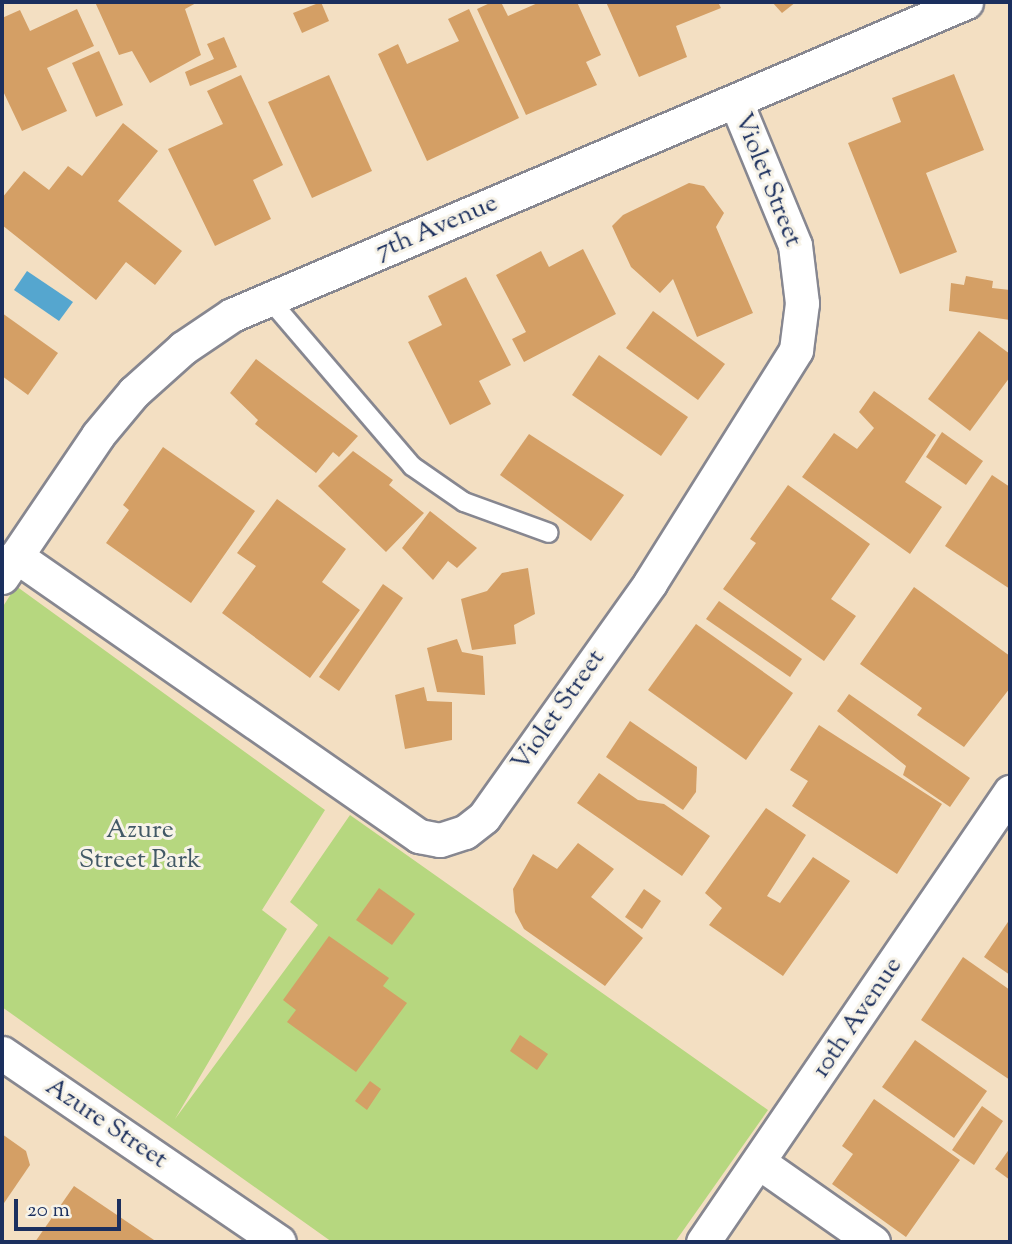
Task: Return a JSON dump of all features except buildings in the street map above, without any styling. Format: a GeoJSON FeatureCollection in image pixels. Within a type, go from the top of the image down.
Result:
{"type":"FeatureCollection","features":[{"type":"Feature","properties":{"kind":"street","name":"7th Avenue"},"geometry":{"type":"LineString","coordinates":[[9,567],[98,436],[148,377],[232,315],[966,2]]}},
{"type":"Feature","properties":{"kind":"street","name":"Violet Street"},"geometry":{"type":"LineString","coordinates":[[9,567],[419,836],[440,840],[465,832],[484,817],[650,583],[796,350],[802,303],[795,245],[736,102]]}},
{"type":"Feature","properties":{"kind":"street","name":"10th Avenue"},"geometry":{"type":"LineString","coordinates":[[703,1242],[760,1163],[1010,792]]}},
{"type":"Feature","properties":{"kind":"street","name":"Azure Street"},"geometry":{"type":"LineString","coordinates":[[2,1053],[279,1242]]}},
{"type":"Feature","properties":{"kind":"street"},"geometry":{"type":"LineString","coordinates":[[760,1163],[873,1242]]}},
{"type":"Feature","properties":{"kind":"lane"},"geometry":{"type":"LineString","coordinates":[[269,299],[412,466],[464,502],[549,533]]}},
{"type":"Feature","properties":{"kind":"green space","name":"Azure Street Park"},"geometry":{"type":"Polygon","coordinates":[[[16,586],[325,810],[262,910],[287,929],[175,1119],[318,925],[290,902],[350,815],[768,1110],[675,1242],[332,1242],[2,1007],[2,608],[16,586]]]}},
{"type":"Feature","properties":{"kind":"water"},"geometry":{"type":"Polygon","coordinates":[[[27,271],[73,302],[59,321],[14,290],[27,271]]]}}]}
